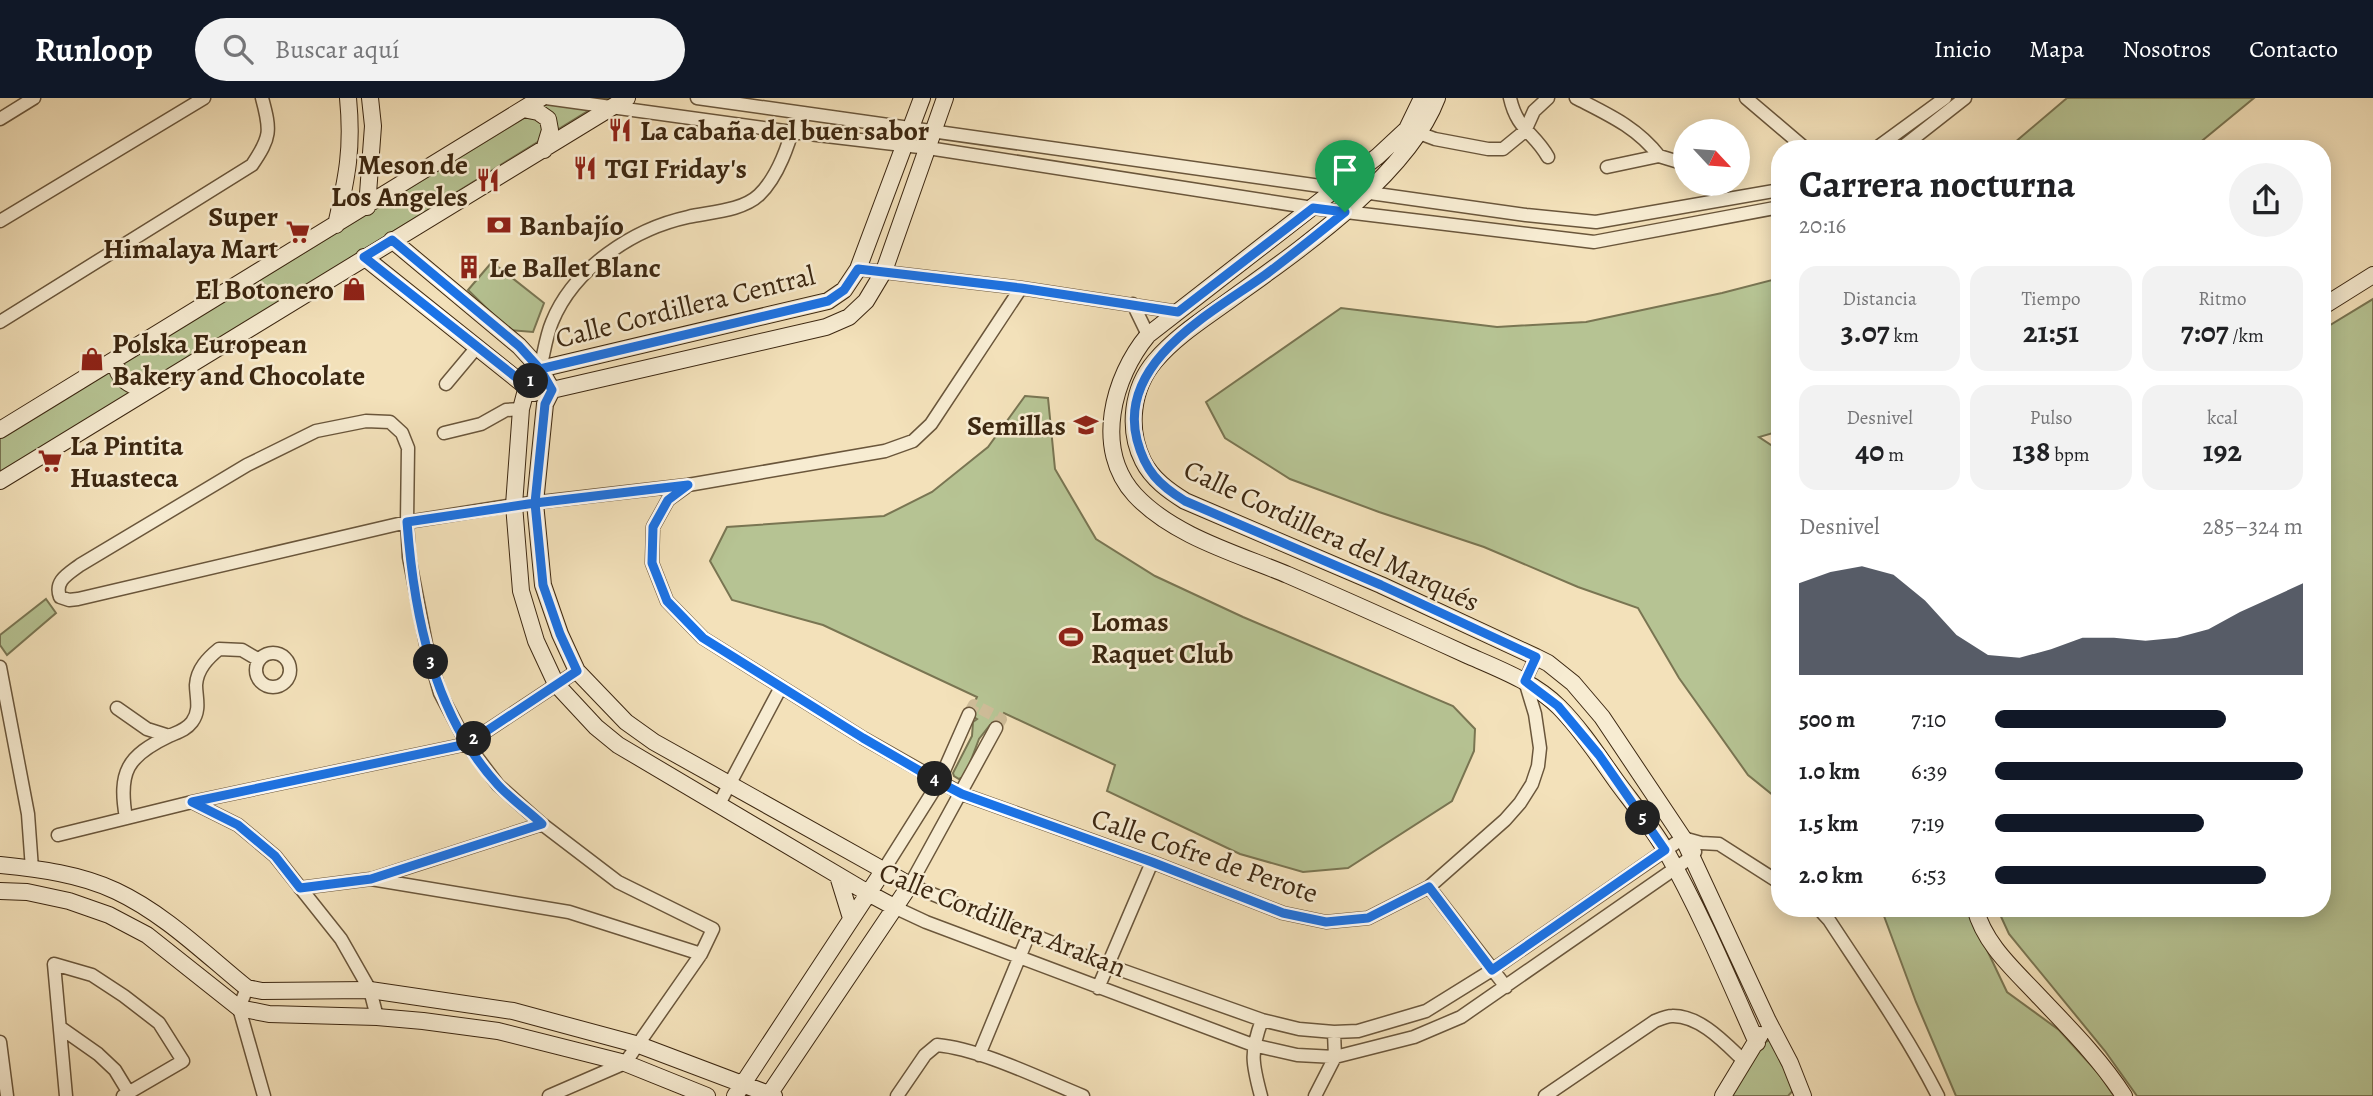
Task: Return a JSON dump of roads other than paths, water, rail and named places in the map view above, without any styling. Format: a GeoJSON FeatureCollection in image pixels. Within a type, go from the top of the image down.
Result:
{"type":"FeatureCollection","features":[{"type":"Feature","properties":{"kind":"street"},"geometry":{"type":"LineString","coordinates":[[0,119],[34,98]]}},
{"type":"Feature","properties":{"kind":"street"},"geometry":{"type":"LineString","coordinates":[[0,221],[204,98]]}},
{"type":"Feature","properties":{"kind":"street"},"geometry":{"type":"LineString","coordinates":[[0,322],[252,165],[266,144],[268,134],[269,124],[262,98]]}},
{"type":"Feature","properties":{"kind":"street"},"geometry":{"type":"LineString","coordinates":[[336,225],[349,170],[351,133],[348,98]]}},
{"type":"Feature","properties":{"kind":"street"},"geometry":{"type":"LineString","coordinates":[[366,207],[373,126],[370,98]]}},
{"type":"Feature","properties":{"kind":"street"},"geometry":{"type":"LineString","coordinates":[[0,430],[544,98],[904,147],[928,148],[1313,208],[1594,242],[1771,209]]}},
{"type":"Feature","properties":{"kind":"street"},"geometry":{"type":"LineString","coordinates":[[0,481],[627,98]]}},
{"type":"Feature","properties":{"kind":"street"},"geometry":{"type":"LineString","coordinates":[[696,98],[1335,189],[1596,222],[1771,192]]}},
{"type":"Feature","properties":{"kind":"street","name":"Calle Cordillera Central"},"geometry":{"type":"LineString","coordinates":[[540,369],[828,301],[844,290],[858,269],[922,98]]}},
{"type":"Feature","properties":{"kind":"street","name":"Calle Cordillera Central"},"geometry":{"type":"LineString","coordinates":[[548,397],[826,327],[849,317],[866,301],[884,271],[945,98]]}},
{"type":"Feature","properties":{"kind":"street","name":"Calle Cordillera del Marqués"},"geometry":{"type":"LineString","coordinates":[[1422,98],[1413,131],[1148,335],[1135,351],[1121,377],[1115,396],[1112,441],[1116,460],[1125,481],[1147,506],[1174,527],[1369,610],[1525,681],[1558,706],[1599,755],[1665,850],[1757,1043]]}},
{"type":"Feature","properties":{"kind":"street","name":"Calle Cordillera del Marqués"},"geometry":{"type":"LineString","coordinates":[[1437,98],[1366,193],[1290,257],[1183,334],[1154,361],[1134,404],[1136,437],[1143,461],[1163,487],[1185,501],[1381,585],[1536,657],[1573,683],[1602,717],[1683,838],[1697,850],[1802,1096]]}},
{"type":"Feature","properties":{"kind":"street"},"geometry":{"type":"LineString","coordinates":[[1510,98],[1517,121],[1541,145],[1548,157]]}},
{"type":"Feature","properties":{"kind":"street"},"geometry":{"type":"LineString","coordinates":[[1413,131],[1435,139],[1488,149],[1503,149],[1525,131],[1534,111],[1548,98]]}},
{"type":"Feature","properties":{"kind":"street"},"geometry":{"type":"LineString","coordinates":[[1576,98],[1626,124],[1647,140],[1659,156]]}},
{"type":"Feature","properties":{"kind":"street"},"geometry":{"type":"LineString","coordinates":[[1746,98],[1795,140]]}},
{"type":"Feature","properties":{"kind":"street"},"geometry":{"type":"LineString","coordinates":[[1885,140],[1929,102],[1945,98]]}},
{"type":"Feature","properties":{"kind":"street"},"geometry":{"type":"LineString","coordinates":[[1911,140],[1965,98]]}},
{"type":"Feature","properties":{"kind":"street"},"geometry":{"type":"LineString","coordinates":[[523,109],[538,112],[548,119],[550,131],[544,150]]}},
{"type":"Feature","properties":{"kind":"street","name":"Calle Cordillera Arakan"},"geometry":{"type":"LineString","coordinates":[[798,113],[772,181],[758,197],[738,206],[669,221],[627,242],[593,264],[569,292],[552,321],[540,369],[527,386],[521,409],[514,505],[521,591],[536,641],[556,684],[596,727],[618,745],[896,908],[926,922],[1253,1045],[1297,1055],[1335,1057],[1414,1037],[1461,1017],[1697,850]]}},
{"type":"Feature","properties":{"kind":"street"},"geometry":{"type":"LineString","coordinates":[[1607,167],[1659,156],[1673,160]]}},
{"type":"Feature","properties":{"kind":"street"},"geometry":{"type":"LineString","coordinates":[[1594,242],[1596,222]]}},
{"type":"Feature","properties":{"kind":"street"},"geometry":{"type":"LineString","coordinates":[[1277,235],[1290,257]]}},
{"type":"Feature","properties":{"kind":"street"},"geometry":{"type":"LineString","coordinates":[[392,240],[519,346],[540,369],[548,397]]}},
{"type":"Feature","properties":{"kind":"street"},"geometry":{"type":"LineString","coordinates":[[364,257],[527,386],[548,397]]}},
{"type":"Feature","properties":{"kind":"street"},"geometry":{"type":"LineString","coordinates":[[858,269],[1021,288],[1178,312]]}},
{"type":"Feature","properties":{"kind":"street"},"geometry":{"type":"LineString","coordinates":[[2331,301],[2373,275]]}},
{"type":"Feature","properties":{"kind":"street"},"geometry":{"type":"LineString","coordinates":[[549,1096],[625,1063],[702,954],[713,929],[618,882],[542,824],[498,785],[467,744],[440,694],[426,644],[410,557],[407,522],[408,448],[402,433],[390,422],[366,421],[316,430],[247,465],[80,565],[63,578],[58,590],[61,597],[78,599],[407,522],[514,505],[688,485],[885,451],[913,441],[931,424],[1021,288]]}},
{"type":"Feature","properties":{"kind":"street"},"geometry":{"type":"LineString","coordinates":[[1133,304],[1148,335]]}},
{"type":"Feature","properties":{"kind":"street"},"geometry":{"type":"LineString","coordinates":[[446,384],[477,347]]}},
{"type":"Feature","properties":{"kind":"street"},"geometry":{"type":"LineString","coordinates":[[116,360],[118,373],[126,382],[146,391]]}},
{"type":"Feature","properties":{"kind":"street","name":"Calle Cordillera Arakan"},"geometry":{"type":"LineString","coordinates":[[548,397],[535,503],[543,585],[560,634],[577,671],[597,694],[654,742],[883,871],[910,885],[1107,965],[1262,1020],[1299,1029],[1358,1031],[1426,1011],[1492,970],[1683,838]]}},
{"type":"Feature","properties":{"kind":"street"},"geometry":{"type":"LineString","coordinates":[[444,433],[481,424],[506,410],[521,409]]}},
{"type":"Feature","properties":{"kind":"street"},"geometry":{"type":"LineString","coordinates":[[1112,441],[1136,437]]}},
{"type":"Feature","properties":{"kind":"street","name":"Calle Cofre de Perote"},"geometry":{"type":"LineString","coordinates":[[688,485],[668,500],[653,527],[652,563],[667,601],[703,638],[863,738],[962,794],[1152,862],[1283,913],[1326,922],[1368,918],[1429,887],[1505,820],[1520,803],[1538,766],[1540,748],[1535,714],[1525,681]]}},
{"type":"Feature","properties":{"kind":"street"},"geometry":{"type":"LineString","coordinates":[[1369,610],[1381,585]]}},
{"type":"Feature","properties":{"kind":"street"},"geometry":{"type":"LineString","coordinates":[[126,818],[123,780],[133,758],[169,736],[183,731],[194,720],[198,704],[196,682],[204,662],[219,649],[243,650],[259,660]]}},
{"type":"Feature","properties":{"kind":"street"},"geometry":{"type":"LineString","coordinates":[[1525,681],[1536,657]]}},
{"type":"Feature","properties":{"kind":"street"},"geometry":{"type":"LineString","coordinates":[[0,667],[28,814],[32,869]]}},
{"type":"Feature","properties":{"kind":"street"},"geometry":{"type":"LineString","coordinates":[[58,835],[192,802],[467,744],[577,671]]}},
{"type":"Feature","properties":{"kind":"street"},"geometry":{"type":"LineString","coordinates":[[719,804],[781,687]]}},
{"type":"Feature","properties":{"kind":"street"},"geometry":{"type":"LineString","coordinates":[[117,708],[147,729],[169,736]]}},
{"type":"Feature","properties":{"kind":"street"},"geometry":{"type":"LineString","coordinates":[[739,1090],[939,782],[969,714]]}},
{"type":"Feature","properties":{"kind":"street"},"geometry":{"type":"LineString","coordinates":[[0,865],[67,874],[116,891],[173,926],[247,988],[262,991],[370,990],[513,1011],[639,1045],[739,1090],[770,1095],[896,908],[962,794],[996,728]]}},
{"type":"Feature","properties":{"kind":"street"},"geometry":{"type":"LineString","coordinates":[[192,802],[238,825],[275,856],[341,939],[370,990],[377,1017]]}},
{"type":"Feature","properties":{"kind":"street"},"geometry":{"type":"LineString","coordinates":[[300,888],[371,879],[542,824]]}},
{"type":"Feature","properties":{"kind":"street"},"geometry":{"type":"LineString","coordinates":[[1697,850],[1719,844],[1771,877]]}},
{"type":"Feature","properties":{"kind":"street"},"geometry":{"type":"LineString","coordinates":[[1098,988],[1152,862]]}},
{"type":"Feature","properties":{"kind":"street"},"geometry":{"type":"LineString","coordinates":[[838,876],[851,918]]}},
{"type":"Feature","properties":{"kind":"street"},"geometry":{"type":"LineString","coordinates":[[371,879],[569,912],[702,954]]}},
{"type":"Feature","properties":{"kind":"street"},"geometry":{"type":"LineString","coordinates":[[1429,887],[1506,987]]}},
{"type":"Feature","properties":{"kind":"street"},"geometry":{"type":"LineString","coordinates":[[0,891],[37,894],[69,901],[109,915],[147,935],[239,1007],[269,1014],[377,1017],[498,1031],[625,1063],[707,1096]]}},
{"type":"Feature","properties":{"kind":"street"},"geometry":{"type":"LineString","coordinates":[[1826,917],[1922,1065],[1938,1096]]}},
{"type":"Feature","properties":{"kind":"street"},"geometry":{"type":"LineString","coordinates":[[1977,917],[1995,950],[2106,1069],[2124,1096]]}},
{"type":"Feature","properties":{"kind":"street"},"geometry":{"type":"LineString","coordinates":[[979,1055],[1029,934]]}},
{"type":"Feature","properties":{"kind":"street"},"geometry":{"type":"LineString","coordinates":[[61,1028],[99,1054],[116,1070],[126,1094],[183,1061],[159,1023],[124,996],[92,975],[54,964],[66,1096]]}},
{"type":"Feature","properties":{"kind":"street"},"geometry":{"type":"LineString","coordinates":[[247,988],[239,1007],[264,1096]]}},
{"type":"Feature","properties":{"kind":"street"},"geometry":{"type":"LineString","coordinates":[[1545,1096],[1656,1021],[1673,1016],[1693,1021],[1716,1035],[1744,1061]]}},
{"type":"Feature","properties":{"kind":"street"},"geometry":{"type":"LineString","coordinates":[[1261,1096],[1253,1045],[1262,1020]]}},
{"type":"Feature","properties":{"kind":"street"},"geometry":{"type":"LineString","coordinates":[[1723,1096],[1768,1021]]}},
{"type":"Feature","properties":{"kind":"street"},"geometry":{"type":"LineString","coordinates":[[1315,1096],[1335,1057],[1334,1032]]}},
{"type":"Feature","properties":{"kind":"street"},"geometry":{"type":"LineString","coordinates":[[0,1042],[7,1096]]}},
{"type":"Feature","properties":{"kind":"street"},"geometry":{"type":"LineString","coordinates":[[897,1096],[925,1055],[937,1045],[952,1046],[979,1055],[1083,1096]]}},
{"type":"Feature","properties":{"kind":"tunnel"},"geometry":{"type":"LineString","coordinates":[[969,714],[974,705],[1001,719],[996,728]]}},
{"type":"Feature","properties":{"kind":"place","name":"La cabaña del buen sabor"},"geometry":{"type":"Point","coordinates":[620,130]}},
{"type":"Feature","properties":{"kind":"place","name":"TGI Friday's"},"geometry":{"type":"Point","coordinates":[585,168]}},
{"type":"Feature","properties":{"kind":"place","name":"Meson de Los Angeles"},"geometry":{"type":"Point","coordinates":[488,180]}},
{"type":"Feature","properties":{"kind":"place","name":"Banbajío"},"geometry":{"type":"Point","coordinates":[499,225]}},
{"type":"Feature","properties":{"kind":"place","name":"Super Himalaya Mart"},"geometry":{"type":"Point","coordinates":[298,232]}},
{"type":"Feature","properties":{"kind":"place","name":"Le Ballet Blanc"},"geometry":{"type":"Point","coordinates":[469,267]}},
{"type":"Feature","properties":{"kind":"place","name":"El Botonero"},"geometry":{"type":"Point","coordinates":[354,289]}},
{"type":"Feature","properties":{"kind":"place","name":"Polska European Bakery and Chocolate"},"geometry":{"type":"Point","coordinates":[92,359]}},
{"type":"Feature","properties":{"kind":"place","name":"Semillas"},"geometry":{"type":"Point","coordinates":[1086,425]}},
{"type":"Feature","properties":{"kind":"place","name":"La Pintita Huasteca"},"geometry":{"type":"Point","coordinates":[50,461]}},
{"type":"Feature","properties":{"kind":"place","name":"Lomas Raquet Club"},"geometry":{"type":"Point","coordinates":[1071,637]}}]}
